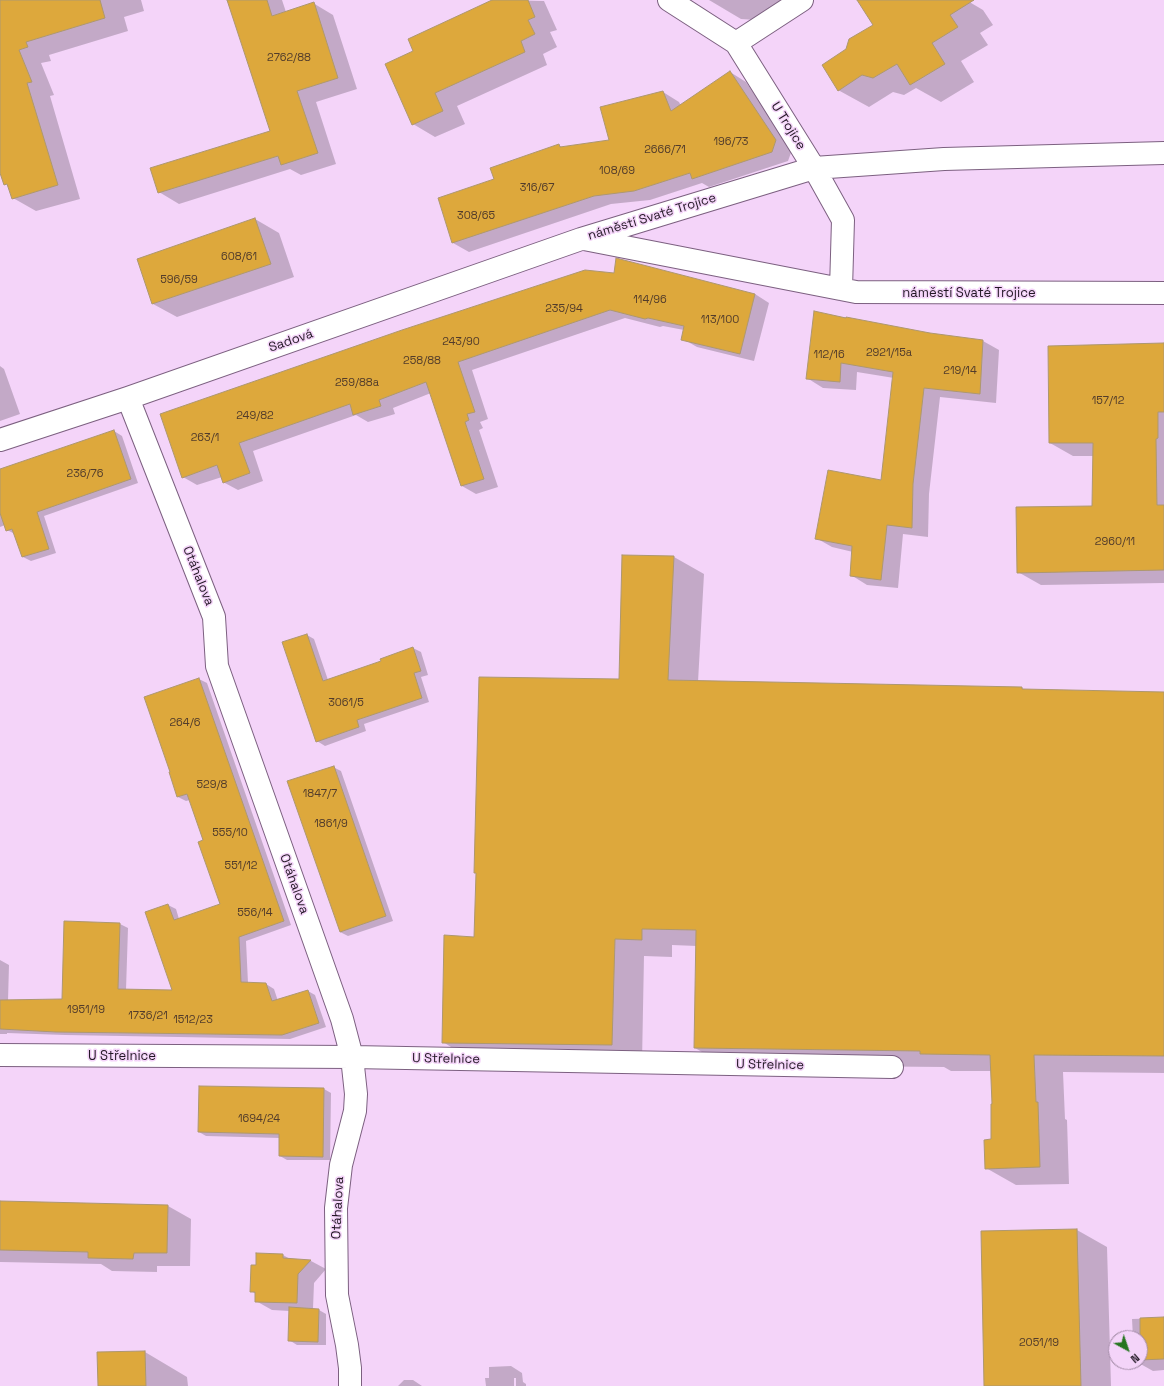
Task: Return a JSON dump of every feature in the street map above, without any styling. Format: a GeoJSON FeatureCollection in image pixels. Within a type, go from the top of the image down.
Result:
{"type":"FeatureCollection","features":[{"type":"Feature","properties":{"kind":"street","name":"U Trojice"},"geometry":{"type":"LineString","coordinates":[[669,0],[736,43],[814,168],[843,220],[840,290]]}},
{"type":"Feature","properties":{"kind":"street"},"geometry":{"type":"LineString","coordinates":[[736,43],[802,0]]}},
{"type":"Feature","properties":{"kind":"street","name":"náměstí Svaté Trojice"},"geometry":{"type":"LineString","coordinates":[[581,239],[814,168],[944,159],[1164,153]]}},
{"type":"Feature","properties":{"kind":"street","name":"náměstí Svaté Trojice"},"geometry":{"type":"LineString","coordinates":[[581,239],[856,292],[1164,293]]}},
{"type":"Feature","properties":{"kind":"street","name":"Sadová"},"geometry":{"type":"LineString","coordinates":[[0,440],[128,398],[581,239]]}},
{"type":"Feature","properties":{"kind":"street","name":"Otáhalova"},"geometry":{"type":"LineString","coordinates":[[128,398],[214,617],[217,666],[342,1019],[352,1057],[356,1094],[355,1112],[341,1165],[336,1208],[337,1295],[347,1345],[350,1368],[350,1386]]}},
{"type":"Feature","properties":{"kind":"street","name":"U Střelnice"},"geometry":{"type":"LineString","coordinates":[[0,1055],[352,1057],[892,1068]]}},
{"type":"Feature","properties":{"kind":"building"},"geometry":{"type":"Polygon","coordinates":[[[0,0],[100,0],[105,18],[26,42],[28,47],[19,50],[32,82],[27,83],[58,185],[12,199],[7,184],[4,185],[0,173],[0,0]]]}},
{"type":"Feature","properties":{"kind":"building"},"geometry":{"type":"Polygon","coordinates":[[[227,0],[267,0],[272,16],[314,2],[338,78],[297,91],[318,153],[281,165],[278,156],[158,193],[150,168],[270,131],[227,0]]]}},
{"type":"Feature","properties":{"kind":"building"},"geometry":{"type":"Polygon","coordinates":[[[492,0],[528,0],[535,17],[528,20],[535,34],[521,41],[525,52],[435,93],[443,111],[412,125],[385,64],[413,51],[408,39],[492,0]]]}},
{"type":"Feature","properties":{"kind":"building"},"geometry":{"type":"Polygon","coordinates":[[[857,0],[974,0],[950,15],[958,27],[932,43],[945,64],[910,85],[897,64],[873,78],[862,75],[838,91],[822,65],[846,49],[849,39],[873,25],[857,0]]]}},
{"type":"Feature","properties":{"kind":"building"},"geometry":{"type":"Polygon","coordinates":[[[730,71],[776,140],[772,152],[692,179],[690,173],[634,191],[594,196],[452,243],[438,198],[494,179],[490,168],[559,144],[560,147],[609,140],[600,107],[663,91],[671,111],[730,71]]]}},
{"type":"Feature","properties":{"kind":"building"},"geometry":{"type":"Polygon","coordinates":[[[255,218],[271,264],[152,304],[137,259],[255,218]]]}},
{"type":"Feature","properties":{"kind":"building"},"geometry":{"type":"Polygon","coordinates":[[[616,258],[755,294],[740,354],[681,340],[684,326],[648,318],[645,319],[610,310],[458,362],[475,412],[467,414],[469,420],[465,422],[484,479],[461,486],[426,382],[379,400],[381,406],[353,415],[350,404],[239,443],[250,473],[223,483],[217,465],[182,478],[160,414],[402,330],[585,270],[614,273],[616,258]]]}},
{"type":"Feature","properties":{"kind":"building"},"geometry":{"type":"Polygon","coordinates":[[[814,311],[930,333],[983,340],[980,394],[924,388],[913,484],[912,528],[887,525],[881,580],[850,576],[852,546],[815,539],[828,470],[881,480],[893,372],[841,363],[840,382],[806,379],[814,311]]]}},
{"type":"Feature","properties":{"kind":"building"},"geometry":{"type":"Polygon","coordinates":[[[1164,343],[1164,412],[1158,412],[1158,438],[1156,439],[1157,505],[1164,505],[1164,570],[1017,573],[1016,507],[1092,506],[1093,443],[1049,443],[1048,346],[1164,343]]]}},
{"type":"Feature","properties":{"kind":"building"},"geometry":{"type":"Polygon","coordinates":[[[114,430],[131,479],[37,512],[49,549],[22,557],[12,529],[6,531],[0,513],[0,469],[114,430]]]}},
{"type":"Feature","properties":{"kind":"building"},"geometry":{"type":"Polygon","coordinates":[[[622,555],[674,556],[668,680],[1022,687],[1022,689],[1164,692],[1164,1056],[1034,1055],[1036,1102],[1038,1102],[1040,1167],[985,1169],[984,1140],[991,1139],[992,1104],[990,1055],[920,1054],[920,1051],[694,1048],[696,930],[642,929],[642,940],[615,939],[612,1045],[442,1043],[444,935],[474,937],[476,873],[474,873],[479,677],[619,679],[622,555]]]}},
{"type":"Feature","properties":{"kind":"building"},"geometry":{"type":"Polygon","coordinates":[[[307,634],[323,681],[381,661],[380,659],[413,647],[421,671],[414,673],[422,698],[357,720],[359,727],[316,742],[282,642],[307,634]]]}},
{"type":"Feature","properties":{"kind":"building"},"geometry":{"type":"Polygon","coordinates":[[[199,678],[284,921],[239,937],[241,982],[266,983],[272,1001],[308,990],[319,1023],[282,1035],[56,1032],[0,1029],[0,1000],[62,999],[64,921],[120,923],[118,989],[172,990],[145,912],[168,904],[174,920],[220,904],[198,842],[203,840],[187,794],[177,797],[144,697],[199,678]]]}},
{"type":"Feature","properties":{"kind":"building"},"geometry":{"type":"Polygon","coordinates":[[[334,766],[386,916],[340,932],[287,781],[334,766]]]}},
{"type":"Feature","properties":{"kind":"building"},"geometry":{"type":"Polygon","coordinates":[[[199,1086],[324,1088],[323,1157],[279,1156],[279,1134],[198,1132],[199,1086]]]}},
{"type":"Feature","properties":{"kind":"building"},"geometry":{"type":"Polygon","coordinates":[[[0,1201],[168,1205],[167,1253],[134,1253],[133,1259],[88,1258],[88,1252],[0,1250],[0,1201]]]}},
{"type":"Feature","properties":{"kind":"building"},"geometry":{"type":"Polygon","coordinates":[[[1077,1229],[1081,1386],[984,1386],[981,1231],[1077,1229]]]}},
{"type":"Feature","properties":{"kind":"building"},"geometry":{"type":"Polygon","coordinates":[[[256,1253],[283,1254],[283,1258],[311,1260],[298,1274],[297,1303],[255,1302],[255,1292],[250,1292],[251,1265],[256,1265],[256,1253]]]}},
{"type":"Feature","properties":{"kind":"building"},"geometry":{"type":"Polygon","coordinates":[[[289,1307],[319,1309],[318,1342],[288,1341],[289,1307]]]}},
{"type":"Feature","properties":{"kind":"building"},"geometry":{"type":"Polygon","coordinates":[[[1164,1317],[1164,1359],[1148,1360],[1148,1330],[1140,1330],[1140,1318],[1164,1317]]]}},
{"type":"Feature","properties":{"kind":"building"},"geometry":{"type":"Polygon","coordinates":[[[145,1351],[146,1386],[98,1386],[97,1352],[145,1351]]]}}]}
